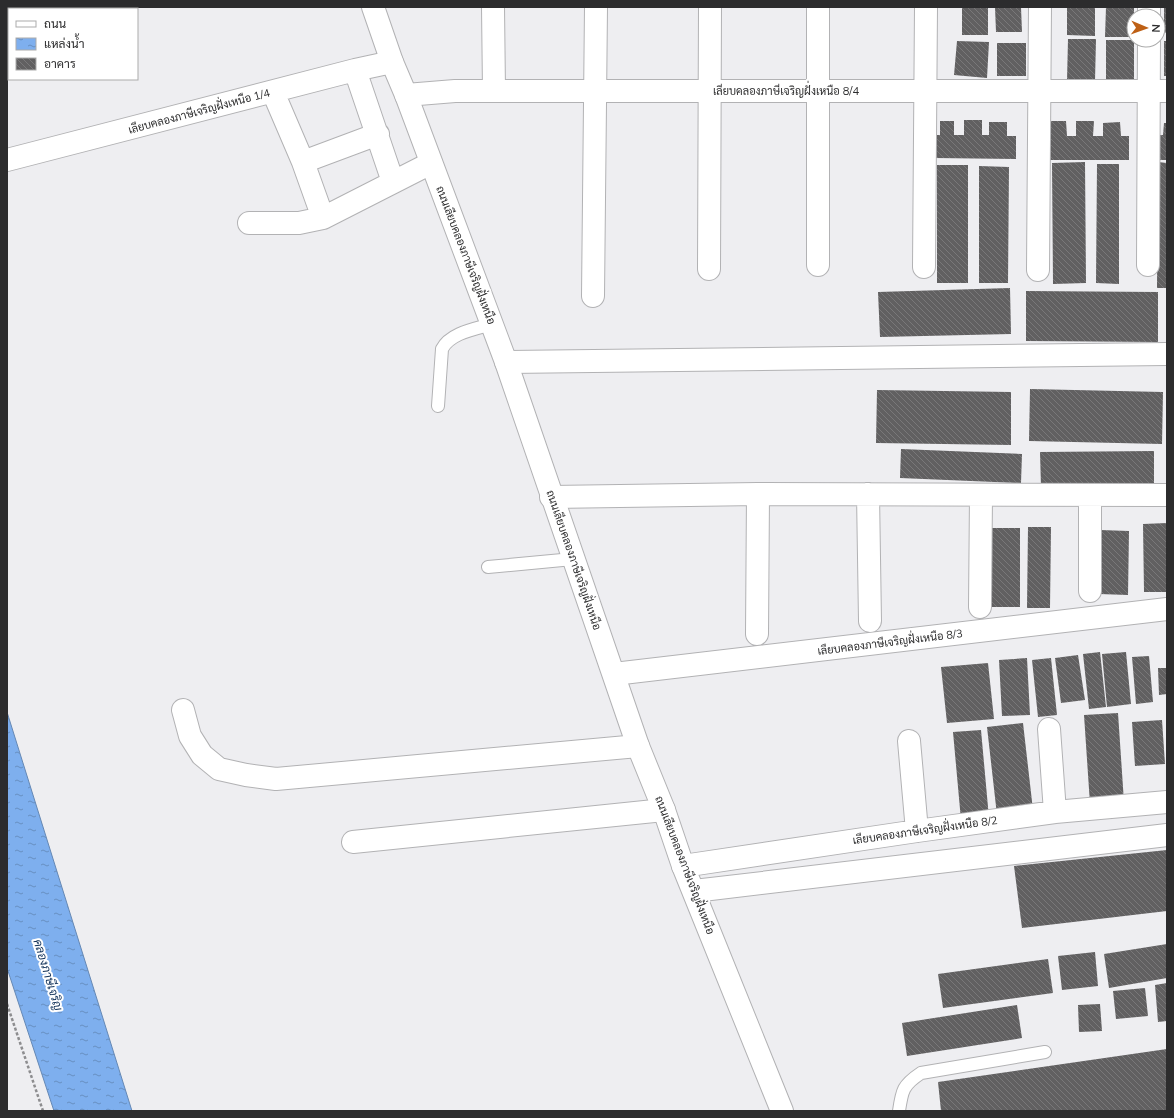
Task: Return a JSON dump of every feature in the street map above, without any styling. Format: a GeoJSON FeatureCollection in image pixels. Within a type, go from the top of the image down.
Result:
{"type":"FeatureCollection","features":[{"type":"Feature","properties":{"kind":"street","name":"ถนนเลียบคลองภาษีเจริญฝั่งเหนือ"},"geometry":{"type":"LineString","coordinates":[[373,7],[392,62],[406,95],[506,362],[551,497],[638,746],[664,810],[683,866],[782,1111]]}},
{"type":"Feature","properties":{"kind":"street"},"geometry":{"type":"LineString","coordinates":[[493,7],[494,91]]}},
{"type":"Feature","properties":{"kind":"street"},"geometry":{"type":"LineString","coordinates":[[593,296],[596,7]]}},
{"type":"Feature","properties":{"kind":"street"},"geometry":{"type":"LineString","coordinates":[[709,269],[710,7]]}},
{"type":"Feature","properties":{"kind":"street"},"geometry":{"type":"LineString","coordinates":[[818,7],[818,265]]}},
{"type":"Feature","properties":{"kind":"street"},"geometry":{"type":"LineString","coordinates":[[924,267],[926,7]]}},
{"type":"Feature","properties":{"kind":"street"},"geometry":{"type":"LineString","coordinates":[[1038,270],[1040,7]]}},
{"type":"Feature","properties":{"kind":"street"},"geometry":{"type":"LineString","coordinates":[[1148,265],[1158,91],[1150,48]]}},
{"type":"Feature","properties":{"kind":"street","name":"เลียบคลองภาษีเจริญฝั่งเหนือ 1/4"},"geometry":{"type":"LineString","coordinates":[[7,160],[355,70],[392,62]]}},
{"type":"Feature","properties":{"kind":"street"},"geometry":{"type":"LineString","coordinates":[[355,70],[378,134],[393,182]]}},
{"type":"Feature","properties":{"kind":"street","name":"เลียบคลองภาษีเจริญฝั่งเหนือ 8/4"},"geometry":{"type":"LineString","coordinates":[[406,95],[455,91],[1158,91]]}},
{"type":"Feature","properties":{"kind":"street"},"geometry":{"type":"LineString","coordinates":[[273,92],[303,162],[323,218]]}},
{"type":"Feature","properties":{"kind":"street"},"geometry":{"type":"LineString","coordinates":[[303,162],[378,134]]}},
{"type":"Feature","properties":{"kind":"street"},"geometry":{"type":"LineString","coordinates":[[249,223],[299,223],[323,218],[431,163]]}},
{"type":"Feature","properties":{"kind":"street"},"geometry":{"type":"LineString","coordinates":[[506,362],[1167,354]]}},
{"type":"Feature","properties":{"kind":"street"},"geometry":{"type":"LineString","coordinates":[[551,497],[758,494],[1167,495]]}},
{"type":"Feature","properties":{"kind":"street"},"geometry":{"type":"LineString","coordinates":[[757,634],[758,494]]}},
{"type":"Feature","properties":{"kind":"street"},"geometry":{"type":"LineString","coordinates":[[868,494],[870,620]]}},
{"type":"Feature","properties":{"kind":"street"},"geometry":{"type":"LineString","coordinates":[[980,607],[981,495]]}},
{"type":"Feature","properties":{"kind":"street"},"geometry":{"type":"LineString","coordinates":[[1090,495],[1090,591]]}},
{"type":"Feature","properties":{"kind":"street","name":"เลียบคลองภาษีเจริญฝั่งเหนือ 8/3"},"geometry":{"type":"LineString","coordinates":[[614,674],[1167,610]]}},
{"type":"Feature","properties":{"kind":"street"},"geometry":{"type":"LineString","coordinates":[[183,710],[190,736],[202,755],[218,769],[276,779],[638,746]]}},
{"type":"Feature","properties":{"kind":"street"},"geometry":{"type":"LineString","coordinates":[[1049,729],[1055,812]]}},
{"type":"Feature","properties":{"kind":"street"},"geometry":{"type":"LineString","coordinates":[[909,742],[918,831]]}},
{"type":"Feature","properties":{"kind":"street","name":"เลียบคลองภาษีเจริญฝั่งเหนือ 8/2"},"geometry":{"type":"LineString","coordinates":[[683,866],[1055,812],[1167,802]]}},
{"type":"Feature","properties":{"kind":"street"},"geometry":{"type":"LineString","coordinates":[[353,842],[664,810]]}},
{"type":"Feature","properties":{"kind":"street"},"geometry":{"type":"LineString","coordinates":[[694,891],[1167,835]]}},
{"type":"Feature","properties":{"kind":"lane"},"geometry":{"type":"LineString","coordinates":[[438,406],[442,349],[445,344],[453,337],[492,324]]}},
{"type":"Feature","properties":{"kind":"lane"},"geometry":{"type":"LineString","coordinates":[[488,567],[573,559]]}},
{"type":"Feature","properties":{"kind":"lane"},"geometry":{"type":"LineString","coordinates":[[899,1111],[902,1093],[910,1080],[921,1073],[1045,1052]]}},
{"type":"Feature","properties":{"kind":"path"},"geometry":{"type":"LineString","coordinates":[[7,1004],[43,1111]]}},
{"type":"Feature","properties":{"kind":"water","name":"คลองภาษีเจริญ"},"geometry":{"type":"Polygon","coordinates":[[[7,712],[132,1111],[54,1111],[7,968],[7,712]]]}},
{"type":"Feature","properties":{"kind":"building"},"geometry":{"type":"Polygon","coordinates":[[[962,7],[988,7],[988,35],[962,35],[962,7]]]}},
{"type":"Feature","properties":{"kind":"building"},"geometry":{"type":"Polygon","coordinates":[[[995,7],[1021,7],[1022,32],[996,32],[995,7]]]}},
{"type":"Feature","properties":{"kind":"building"},"geometry":{"type":"Polygon","coordinates":[[[1067,7],[1095,7],[1095,36],[1067,35],[1067,7]]]}},
{"type":"Feature","properties":{"kind":"building"},"geometry":{"type":"Polygon","coordinates":[[[1106,7],[1134,7],[1126,8],[1126,37],[1105,37],[1106,7]]]}},
{"type":"Feature","properties":{"kind":"building"},"geometry":{"type":"Polygon","coordinates":[[[1167,7],[1167,33],[1166,8],[1164,8],[1167,7]]]}},
{"type":"Feature","properties":{"kind":"building"},"geometry":{"type":"Polygon","coordinates":[[[1068,39],[1096,39],[1095,81],[1067,81],[1068,39]]]}},
{"type":"Feature","properties":{"kind":"building"},"geometry":{"type":"Polygon","coordinates":[[[1106,40],[1126,40],[1126,48],[1134,48],[1134,82],[1106,82],[1106,40]]]}},
{"type":"Feature","properties":{"kind":"building"},"geometry":{"type":"Polygon","coordinates":[[[957,41],[989,42],[987,78],[954,75],[957,41]]]}},
{"type":"Feature","properties":{"kind":"building"},"geometry":{"type":"Polygon","coordinates":[[[1167,41],[1167,76],[1164,76],[1164,48],[1166,48],[1167,41]]]}},
{"type":"Feature","properties":{"kind":"building"},"geometry":{"type":"Polygon","coordinates":[[[997,43],[1026,43],[1026,76],[997,76],[997,43]]]}},
{"type":"Feature","properties":{"kind":"building"},"geometry":{"type":"Polygon","coordinates":[[[964,120],[982,120],[982,135],[989,135],[989,122],[1007,122],[1007,136],[1016,136],[1016,159],[934,158],[934,135],[940,135],[940,121],[954,121],[954,135],[964,135],[964,120]]]}},
{"type":"Feature","properties":{"kind":"building"},"geometry":{"type":"Polygon","coordinates":[[[1050,121],[1066,121],[1067,136],[1076,136],[1076,121],[1094,121],[1093,136],[1103,136],[1103,123],[1120,122],[1121,136],[1129,136],[1129,160],[1045,160],[1045,136],[1050,136],[1050,121]]]}},
{"type":"Feature","properties":{"kind":"building"},"geometry":{"type":"Polygon","coordinates":[[[1164,123],[1167,123],[1167,160],[1158,160],[1159,135],[1163,135],[1164,123]]]}},
{"type":"Feature","properties":{"kind":"building"},"geometry":{"type":"Polygon","coordinates":[[[1085,162],[1086,283],[1053,284],[1052,163],[1085,162]]]}},
{"type":"Feature","properties":{"kind":"building"},"geometry":{"type":"Polygon","coordinates":[[[1158,162],[1167,163],[1167,288],[1157,288],[1158,162]]]}},
{"type":"Feature","properties":{"kind":"building"},"geometry":{"type":"Polygon","coordinates":[[[1097,164],[1119,164],[1119,284],[1096,283],[1097,164]]]}},
{"type":"Feature","properties":{"kind":"building"},"geometry":{"type":"Polygon","coordinates":[[[937,165],[968,165],[968,283],[937,283],[937,165]]]}},
{"type":"Feature","properties":{"kind":"building"},"geometry":{"type":"Polygon","coordinates":[[[979,166],[1009,167],[1008,283],[979,283],[979,166]]]}},
{"type":"Feature","properties":{"kind":"building"},"geometry":{"type":"Polygon","coordinates":[[[1010,288],[1011,334],[880,337],[878,292],[1010,288]]]}},
{"type":"Feature","properties":{"kind":"building"},"geometry":{"type":"Polygon","coordinates":[[[1026,291],[1158,292],[1158,342],[1026,341],[1026,291]]]}},
{"type":"Feature","properties":{"kind":"building"},"geometry":{"type":"Polygon","coordinates":[[[1030,389],[1163,392],[1162,444],[1029,441],[1030,389]]]}},
{"type":"Feature","properties":{"kind":"building"},"geometry":{"type":"Polygon","coordinates":[[[877,390],[1011,392],[1011,445],[876,443],[877,390]]]}},
{"type":"Feature","properties":{"kind":"building"},"geometry":{"type":"Polygon","coordinates":[[[901,449],[1022,454],[1021,483],[900,478],[901,449]]]}},
{"type":"Feature","properties":{"kind":"building"},"geometry":{"type":"Polygon","coordinates":[[[1154,451],[1154,486],[1041,487],[1040,452],[1154,451]]]}},
{"type":"Feature","properties":{"kind":"building"},"geometry":{"type":"Polygon","coordinates":[[[1167,523],[1167,592],[1144,592],[1143,524],[1167,523]]]}},
{"type":"Feature","properties":{"kind":"building"},"geometry":{"type":"Polygon","coordinates":[[[1028,527],[1051,527],[1050,608],[1027,608],[1028,527]]]}},
{"type":"Feature","properties":{"kind":"building"},"geometry":{"type":"Polygon","coordinates":[[[992,528],[1020,528],[1020,607],[992,607],[992,528]]]}},
{"type":"Feature","properties":{"kind":"building"},"geometry":{"type":"Polygon","coordinates":[[[1100,530],[1129,531],[1128,595],[1099,594],[1100,530]]]}},
{"type":"Feature","properties":{"kind":"building"},"geometry":{"type":"Polygon","coordinates":[[[1100,652],[1106,707],[1089,709],[1083,654],[1100,652]]]}},
{"type":"Feature","properties":{"kind":"building"},"geometry":{"type":"Polygon","coordinates":[[[1126,652],[1131,704],[1107,707],[1102,654],[1126,652]]]}},
{"type":"Feature","properties":{"kind":"building"},"geometry":{"type":"Polygon","coordinates":[[[1078,655],[1085,700],[1061,703],[1055,658],[1078,655]]]}},
{"type":"Feature","properties":{"kind":"building"},"geometry":{"type":"Polygon","coordinates":[[[1149,656],[1153,702],[1136,704],[1132,657],[1149,656]]]}},
{"type":"Feature","properties":{"kind":"building"},"geometry":{"type":"Polygon","coordinates":[[[1027,658],[1030,715],[1002,716],[999,660],[1027,658]]]}},
{"type":"Feature","properties":{"kind":"building"},"geometry":{"type":"Polygon","coordinates":[[[1051,658],[1057,715],[1038,717],[1032,660],[1051,658]]]}},
{"type":"Feature","properties":{"kind":"building"},"geometry":{"type":"Polygon","coordinates":[[[988,663],[994,719],[947,723],[941,667],[988,663]]]}},
{"type":"Feature","properties":{"kind":"building"},"geometry":{"type":"Polygon","coordinates":[[[1158,668],[1167,668],[1167,694],[1159,695],[1158,668]]]}},
{"type":"Feature","properties":{"kind":"building"},"geometry":{"type":"Polygon","coordinates":[[[1118,713],[1124,802],[1090,804],[1084,715],[1118,713]]]}},
{"type":"Feature","properties":{"kind":"building"},"geometry":{"type":"Polygon","coordinates":[[[1162,720],[1165,764],[1135,766],[1132,722],[1162,720]]]}},
{"type":"Feature","properties":{"kind":"building"},"geometry":{"type":"Polygon","coordinates":[[[1023,723],[1033,810],[997,815],[987,727],[1023,723]]]}},
{"type":"Feature","properties":{"kind":"building"},"geometry":{"type":"Polygon","coordinates":[[[981,730],[989,818],[961,820],[953,732],[981,730]]]}},
{"type":"Feature","properties":{"kind":"building"},"geometry":{"type":"Polygon","coordinates":[[[1167,850],[1167,911],[1022,928],[1014,866],[1167,850]]]}},
{"type":"Feature","properties":{"kind":"building"},"geometry":{"type":"Polygon","coordinates":[[[1167,944],[1167,978],[1109,988],[1104,954],[1167,944]]]}},
{"type":"Feature","properties":{"kind":"building"},"geometry":{"type":"Polygon","coordinates":[[[1095,952],[1098,986],[1062,990],[1058,956],[1095,952]]]}},
{"type":"Feature","properties":{"kind":"building"},"geometry":{"type":"Polygon","coordinates":[[[1048,959],[1053,993],[943,1008],[938,974],[1048,959]]]}},
{"type":"Feature","properties":{"kind":"building"},"geometry":{"type":"Polygon","coordinates":[[[1167,983],[1167,1021],[1158,1022],[1155,985],[1167,983]]]}},
{"type":"Feature","properties":{"kind":"building"},"geometry":{"type":"Polygon","coordinates":[[[1145,988],[1148,1016],[1116,1019],[1113,991],[1145,988]]]}},
{"type":"Feature","properties":{"kind":"building"},"geometry":{"type":"Polygon","coordinates":[[[1100,1004],[1102,1031],[1079,1032],[1078,1005],[1100,1004]]]}},
{"type":"Feature","properties":{"kind":"building"},"geometry":{"type":"Polygon","coordinates":[[[1017,1005],[1022,1038],[907,1056],[902,1023],[1017,1005]]]}},
{"type":"Feature","properties":{"kind":"building"},"geometry":{"type":"Polygon","coordinates":[[[1167,1049],[1167,1111],[941,1111],[938,1082],[1167,1049]]]}}]}
